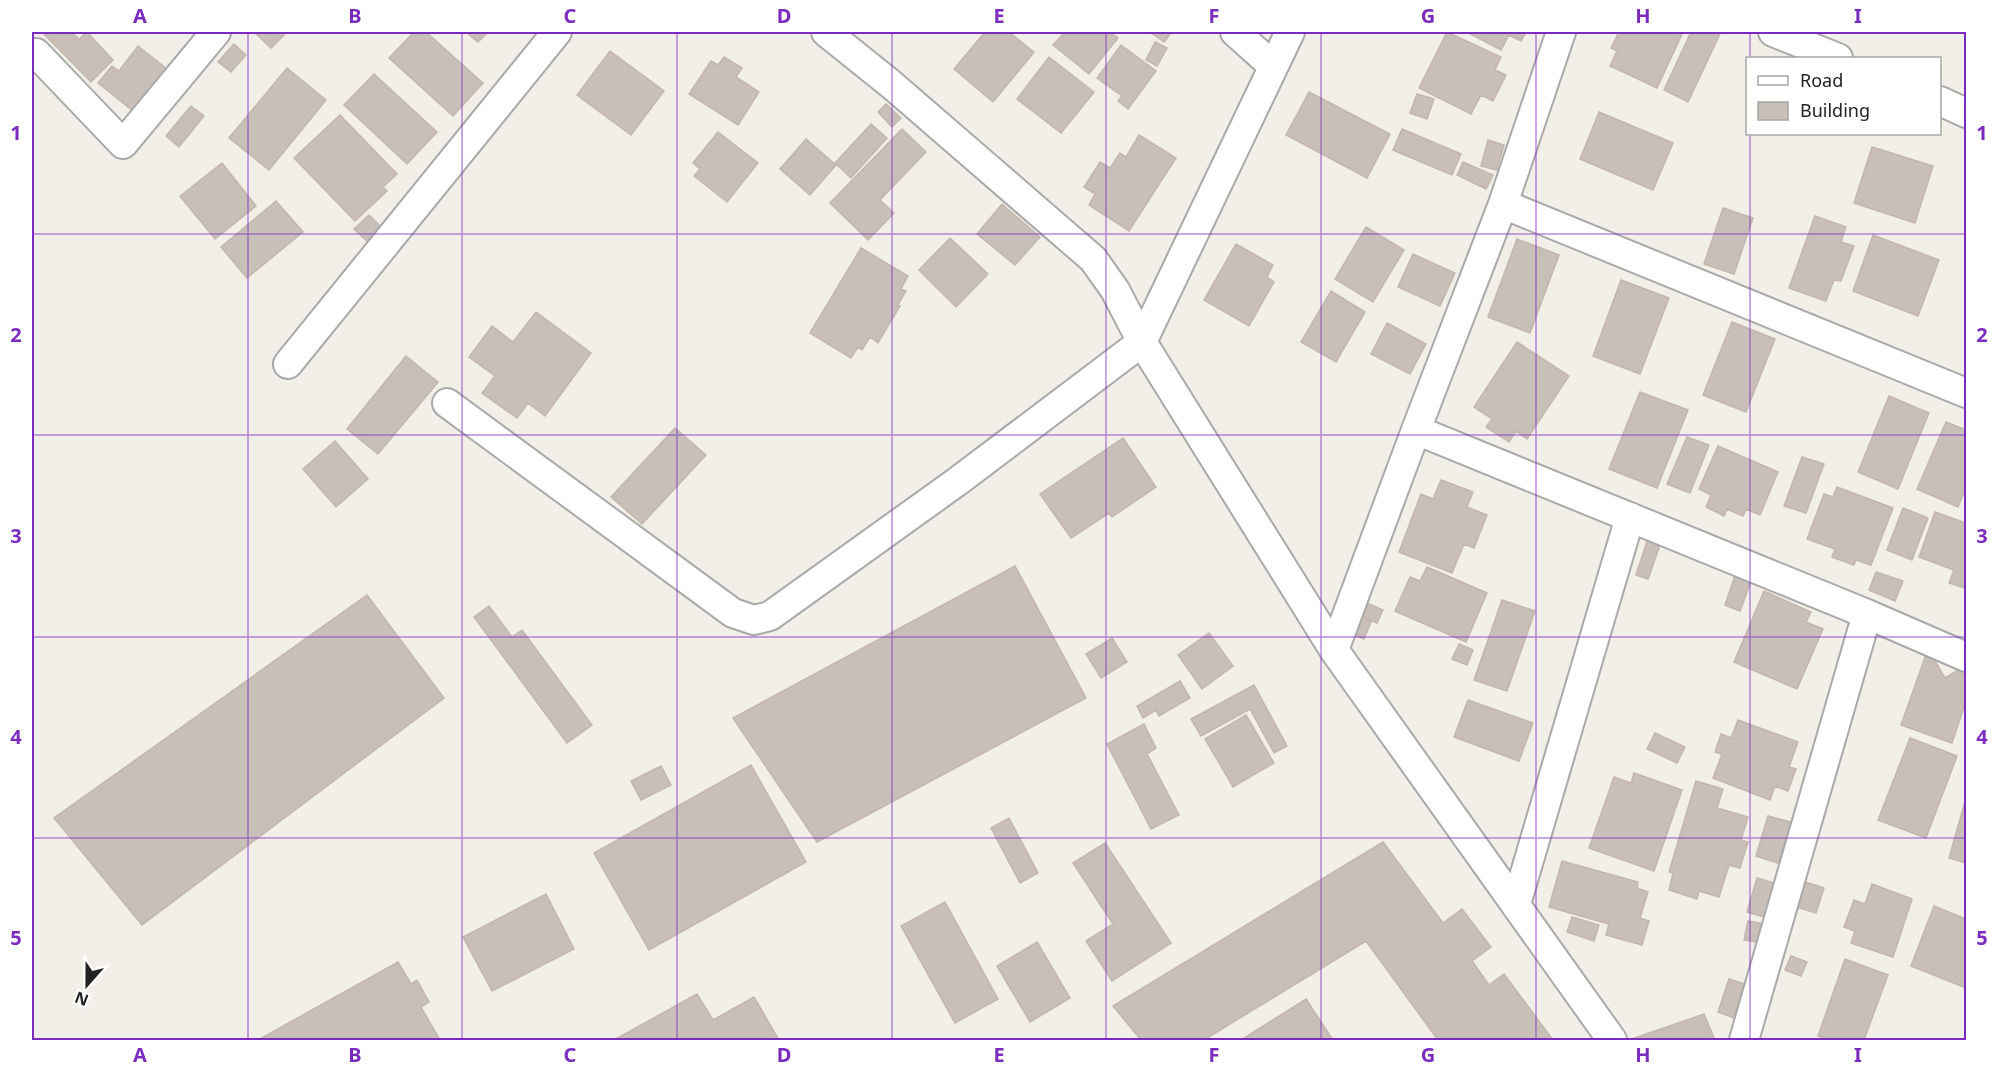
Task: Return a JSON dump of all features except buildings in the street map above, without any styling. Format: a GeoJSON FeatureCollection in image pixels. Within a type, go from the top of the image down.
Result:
{"type":"FeatureCollection","features":[{"type":"Feature","properties":{"kind":"street"},"geometry":{"type":"LineString","coordinates":[[36,53],[123,144],[216,32]]}},
{"type":"Feature","properties":{"kind":"street"},"geometry":{"type":"LineString","coordinates":[[288,364],[557,32]]}},
{"type":"Feature","properties":{"kind":"street"},"geometry":{"type":"LineString","coordinates":[[826,32],[892,85],[1093,259],[1115,290],[1142,342],[1334,650],[1612,1041]]}},
{"type":"Feature","properties":{"kind":"street"},"geometry":{"type":"LineString","coordinates":[[1235,32],[1273,66]]}},
{"type":"Feature","properties":{"kind":"street"},"geometry":{"type":"LineString","coordinates":[[447,403],[733,613],[754,620],[770,616],[1095,380],[1142,342],[1290,32]]}},
{"type":"Feature","properties":{"kind":"street"},"geometry":{"type":"LineString","coordinates":[[1334,650],[1503,204],[1561,32]]}},
{"type":"Feature","properties":{"kind":"street"},"geometry":{"type":"LineString","coordinates":[[1773,32],[1836,57]]}},
{"type":"Feature","properties":{"kind":"street"},"geometry":{"type":"LineString","coordinates":[[1941,101],[1966,113]]}},
{"type":"Feature","properties":{"kind":"street"},"geometry":{"type":"LineString","coordinates":[[1503,204],[1966,393]]}},
{"type":"Feature","properties":{"kind":"street"},"geometry":{"type":"LineString","coordinates":[[1416,430],[1867,614],[1966,657]]}},
{"type":"Feature","properties":{"kind":"street"},"geometry":{"type":"LineString","coordinates":[[1516,903],[1630,517]]}},
{"type":"Feature","properties":{"kind":"street"},"geometry":{"type":"LineString","coordinates":[[1744,1041],[1867,614]]}}]}
